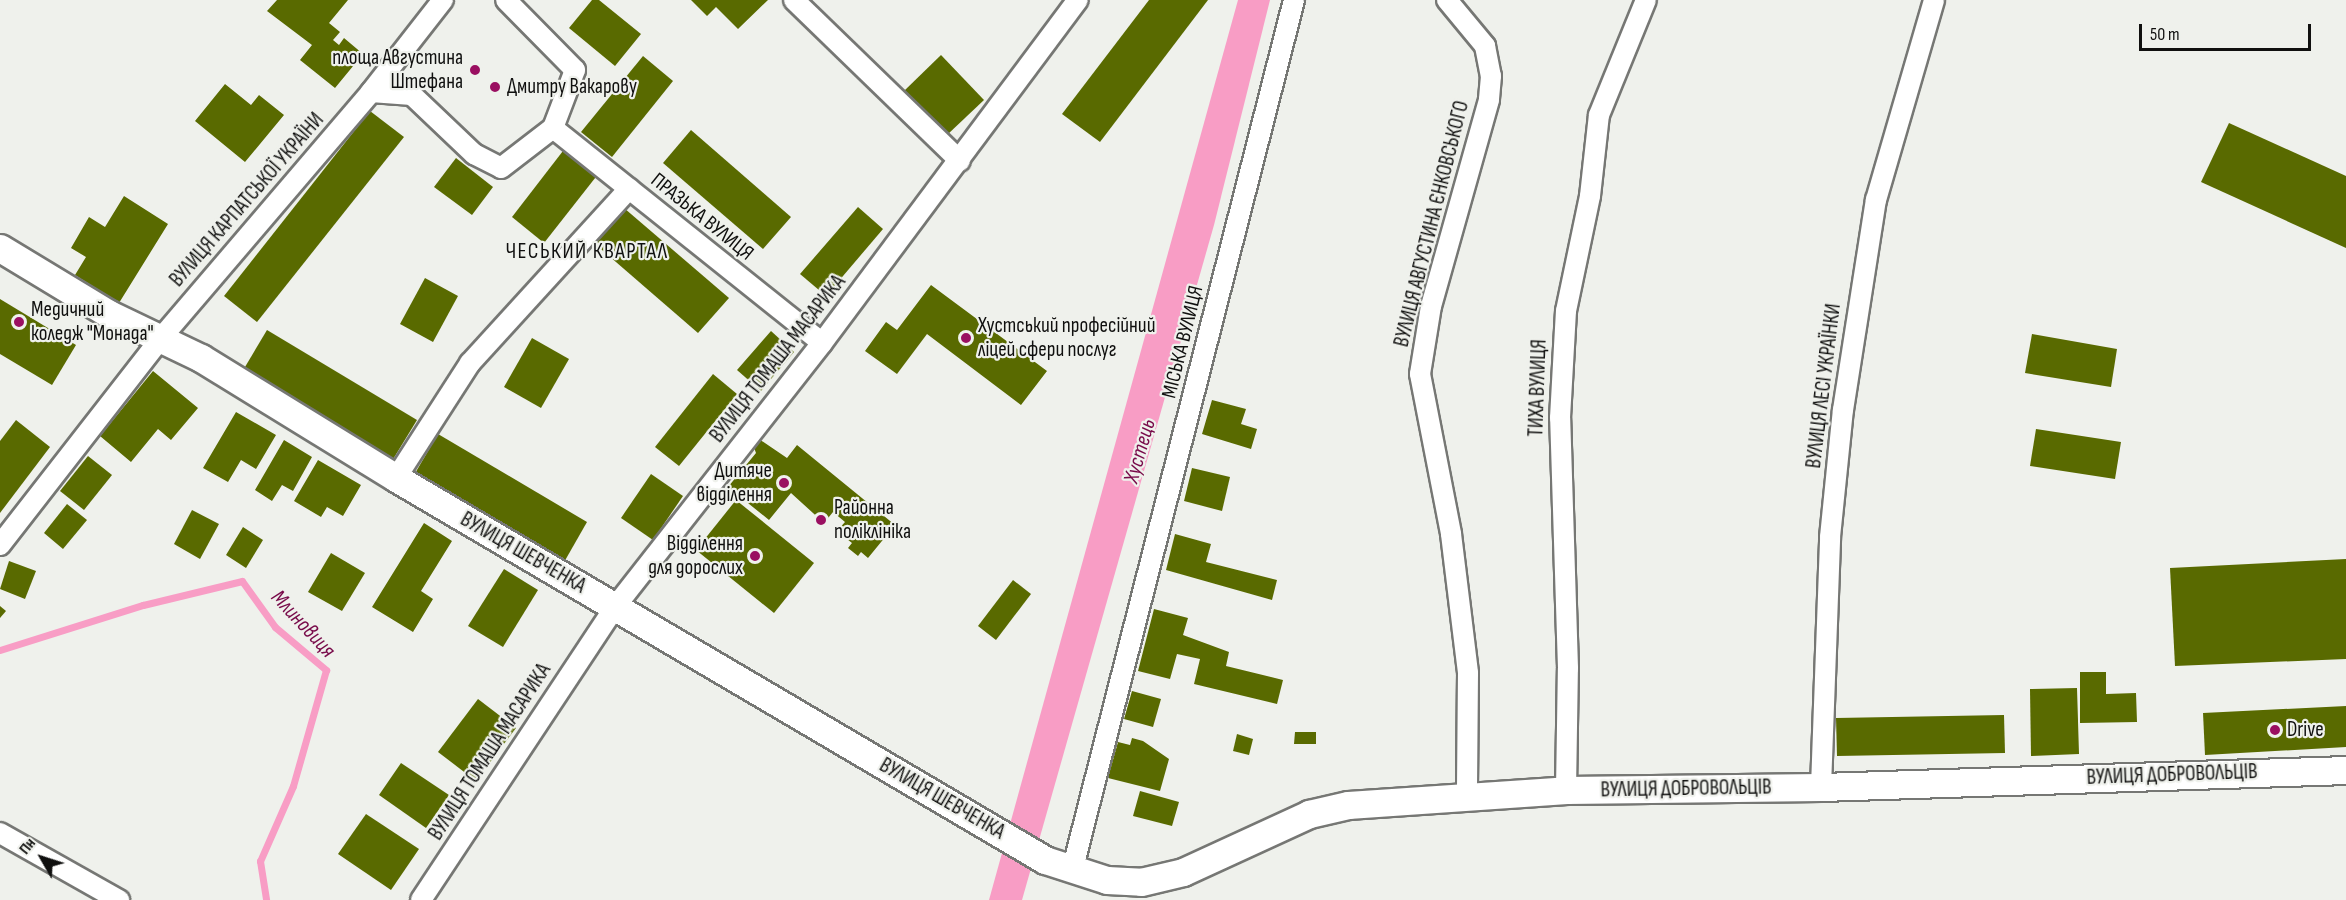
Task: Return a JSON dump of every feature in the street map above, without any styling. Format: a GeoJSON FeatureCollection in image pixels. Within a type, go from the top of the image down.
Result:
{"type":"FeatureCollection","features":[{"type":"Feature","properties":{"kind":"main road","name":"ВУЛИЦЯ ШЕВЧЕНКА"},"geometry":{"type":"LineString","coordinates":[[0,248],[109,314],[162,337],[396,478],[1045,860]]}},
{"type":"Feature","properties":{"kind":"main road","name":"ВУЛИЦЯ ДОБРОВОЛЬЦІВ"},"geometry":{"type":"LineString","coordinates":[[1045,860],[1072,871],[1124,882],[1154,881],[1183,872],[1328,808],[1467,794],[1566,790],[1821,787],[2346,770]]}},
{"type":"Feature","properties":{"kind":"street","name":"ВУЛИЦЯ КАРПАТСЬКОЇ УКРАЇНИ"},"geometry":{"type":"LineString","coordinates":[[0,545],[162,337],[371,92],[443,0]]}},
{"type":"Feature","properties":{"kind":"street"},"geometry":{"type":"LineString","coordinates":[[371,92],[412,95],[474,154],[501,168],[553,128],[575,70],[506,0]]}},
{"type":"Feature","properties":{"kind":"street"},"geometry":{"type":"LineString","coordinates":[[794,0],[960,161]]}},
{"type":"Feature","properties":{"kind":"street","name":"ВУЛИЦЯ ТОМАША МАСАРИКА"},"geometry":{"type":"LineString","coordinates":[[421,900],[615,607],[822,343],[1078,0]]}},
{"type":"Feature","properties":{"kind":"street","name":"МІСЬКА ВУЛИЦЯ"},"geometry":{"type":"LineString","coordinates":[[1072,871],[1294,0]]}},
{"type":"Feature","properties":{"kind":"street","name":"ВУЛИЦЯ АВГУСТИНА ЄНКОВСЬКОГО"},"geometry":{"type":"LineString","coordinates":[[1447,0],[1485,46],[1491,76],[1489,100],[1431,306],[1420,374],[1451,534],[1467,662],[1467,794]]}},
{"type":"Feature","properties":{"kind":"street","name":"ТИХА ВУЛИЦЯ"},"geometry":{"type":"LineString","coordinates":[[1566,790],[1568,669],[1560,418],[1566,311],[1590,196],[1599,115],[1646,0]]}},
{"type":"Feature","properties":{"kind":"street","name":"ВУЛИЦЯ ЛЕСІ УКРАЇНКИ"},"geometry":{"type":"LineString","coordinates":[[1821,787],[1830,537],[1843,410],[1876,200],[1934,0]]}},
{"type":"Feature","properties":{"kind":"street","name":"ПРАЗЬКА ВУЛИЦЯ"},"geometry":{"type":"LineString","coordinates":[[553,128],[822,343]]}},
{"type":"Feature","properties":{"kind":"street"},"geometry":{"type":"LineString","coordinates":[[396,478],[470,363],[629,189]]}},
{"type":"Feature","properties":{"kind":"street"},"geometry":{"type":"LineString","coordinates":[[0,833],[119,900]]}},
{"type":"Feature","properties":{"kind":"water","name":"Хустець"},"geometry":{"type":"Polygon","coordinates":[[[1238,0],[1270,0],[1214,225],[1022,900],[989,900],[1238,0]]]}},
{"type":"Feature","properties":{"kind":"building"},"geometry":{"type":"Polygon","coordinates":[[[277,0],[348,0],[329,23],[340,32],[333,40],[339,45],[344,38],[363,54],[335,88],[300,60],[312,45],[267,11],[277,0]]]}},
{"type":"Feature","properties":{"kind":"building"},"geometry":{"type":"Polygon","coordinates":[[[592,0],[599,0],[641,34],[615,66],[569,28],[592,0]]]}},
{"type":"Feature","properties":{"kind":"building"},"geometry":{"type":"Polygon","coordinates":[[[691,0],[768,0],[738,29],[716,7],[707,16],[691,0]]]}},
{"type":"Feature","properties":{"kind":"building"},"geometry":{"type":"Polygon","coordinates":[[[1149,0],[1208,0],[1100,142],[1062,114],[1149,0]]]}},
{"type":"Feature","properties":{"kind":"building"},"geometry":{"type":"Polygon","coordinates":[[[941,55],[984,100],[947,135],[904,91],[941,55]]]}},
{"type":"Feature","properties":{"kind":"building"},"geometry":{"type":"Polygon","coordinates":[[[643,56],[673,81],[612,157],[581,132],[643,56]]]}},
{"type":"Feature","properties":{"kind":"building"},"geometry":{"type":"Polygon","coordinates":[[[225,84],[251,105],[259,95],[284,115],[245,162],[195,121],[225,84]]]}},
{"type":"Feature","properties":{"kind":"building"},"geometry":{"type":"Polygon","coordinates":[[[370,111],[404,137],[257,322],[224,296],[370,111]]]}},
{"type":"Feature","properties":{"kind":"building"},"geometry":{"type":"Polygon","coordinates":[[[2229,123],[2346,176],[2346,248],[2201,182],[2229,123]]]}},
{"type":"Feature","properties":{"kind":"building"},"geometry":{"type":"Polygon","coordinates":[[[691,130],[791,217],[763,249],[663,163],[691,130]]]}},
{"type":"Feature","properties":{"kind":"building"},"geometry":{"type":"Polygon","coordinates":[[[566,147],[599,173],[544,243],[512,217],[566,147]]]}},
{"type":"Feature","properties":{"kind":"building"},"geometry":{"type":"Polygon","coordinates":[[[456,158],[493,187],[472,215],[434,187],[456,158]]]}},
{"type":"Feature","properties":{"kind":"building"},"geometry":{"type":"Polygon","coordinates":[[[124,196],[168,224],[119,303],[75,275],[86,257],[71,248],[89,217],[105,227],[124,196]]]}},
{"type":"Feature","properties":{"kind":"building"},"geometry":{"type":"Polygon","coordinates":[[[858,207],[883,229],[826,296],[800,274],[858,207]]]}},
{"type":"Feature","properties":{"kind":"building"},"geometry":{"type":"Polygon","coordinates":[[[624,208],[729,298],[698,333],[594,243],[624,208]]]}},
{"type":"Feature","properties":{"kind":"building"},"geometry":{"type":"Polygon","coordinates":[[[425,278],[458,296],[433,342],[400,324],[425,278]]]}},
{"type":"Feature","properties":{"kind":"building"},"geometry":{"type":"Polygon","coordinates":[[[931,285],[1047,371],[1021,405],[927,334],[897,374],[865,351],[886,322],[897,330],[931,285]]]}},
{"type":"Feature","properties":{"kind":"building","name":"Медичний коледж \"Монада\""},"geometry":{"type":"Polygon","coordinates":[[[0,299],[76,345],[52,385],[0,354],[0,299]]]}},
{"type":"Feature","properties":{"kind":"building"},"geometry":{"type":"Polygon","coordinates":[[[267,330],[417,420],[392,461],[242,372],[267,330]]]}},
{"type":"Feature","properties":{"kind":"building"},"geometry":{"type":"Polygon","coordinates":[[[771,331],[794,352],[761,391],[737,370],[771,331]]]}},
{"type":"Feature","properties":{"kind":"building"},"geometry":{"type":"Polygon","coordinates":[[[2032,334],[2117,349],[2111,387],[2025,373],[2032,334]]]}},
{"type":"Feature","properties":{"kind":"building"},"geometry":{"type":"Polygon","coordinates":[[[532,338],[569,359],[541,408],[504,387],[532,338]]]}},
{"type":"Feature","properties":{"kind":"building"},"geometry":{"type":"Polygon","coordinates":[[[153,371],[198,408],[171,440],[158,429],[131,462],[100,436],[153,371]]]}},
{"type":"Feature","properties":{"kind":"building"},"geometry":{"type":"Polygon","coordinates":[[[713,374],[737,394],[679,466],[655,447],[713,374]]]}},
{"type":"Feature","properties":{"kind":"building"},"geometry":{"type":"Polygon","coordinates":[[[1212,400],[1246,409],[1241,424],[1257,429],[1251,449],[1202,434],[1212,400]]]}},
{"type":"Feature","properties":{"kind":"building"},"geometry":{"type":"Polygon","coordinates":[[[236,412],[276,435],[256,469],[241,460],[228,482],[203,468],[236,412]]]}},
{"type":"Feature","properties":{"kind":"building"},"geometry":{"type":"Polygon","coordinates":[[[16,420],[50,447],[0,513],[0,441],[16,420]]]}},
{"type":"Feature","properties":{"kind":"building"},"geometry":{"type":"Polygon","coordinates":[[[2036,429],[2121,442],[2115,479],[2030,466],[2036,429]]]}},
{"type":"Feature","properties":{"kind":"building"},"geometry":{"type":"Polygon","coordinates":[[[438,434],[587,522],[563,564],[414,475],[438,434]]]}},
{"type":"Feature","properties":{"kind":"building","name":"Дитяче відділення"},"geometry":{"type":"Polygon","coordinates":[[[759,439],[787,458],[797,445],[895,525],[868,558],[861,552],[858,556],[848,548],[852,543],[837,531],[845,522],[833,512],[824,523],[791,493],[769,520],[728,487],[756,453],[753,445],[759,439]]]}},
{"type":"Feature","properties":{"kind":"building"},"geometry":{"type":"Polygon","coordinates":[[[284,440],[312,457],[293,491],[282,485],[272,501],[255,490],[284,440]]]}},
{"type":"Feature","properties":{"kind":"building"},"geometry":{"type":"Polygon","coordinates":[[[88,456],[112,475],[84,510],[60,491],[88,456]]]}},
{"type":"Feature","properties":{"kind":"building"},"geometry":{"type":"Polygon","coordinates":[[[318,460],[361,485],[343,516],[327,507],[321,517],[294,501],[318,460]]]}},
{"type":"Feature","properties":{"kind":"building"},"geometry":{"type":"Polygon","coordinates":[[[1192,468],[1230,477],[1222,511],[1184,501],[1192,468]]]}},
{"type":"Feature","properties":{"kind":"building"},"geometry":{"type":"Polygon","coordinates":[[[651,474],[683,496],[653,540],[621,518],[651,474]]]}},
{"type":"Feature","properties":{"kind":"building","name":"Відділення для дорослих"},"geometry":{"type":"Polygon","coordinates":[[[736,500],[814,563],[774,613],[696,550],[736,500]]]}},
{"type":"Feature","properties":{"kind":"building"},"geometry":{"type":"Polygon","coordinates":[[[67,504],[87,520],[63,549],[44,533],[67,504]]]}},
{"type":"Feature","properties":{"kind":"building"},"geometry":{"type":"Polygon","coordinates":[[[192,510],[219,524],[200,559],[174,544],[192,510]]]}},
{"type":"Feature","properties":{"kind":"building"},"geometry":{"type":"Polygon","coordinates":[[[424,523],[452,541],[421,591],[433,599],[413,632],[372,607],[424,523]]]}},
{"type":"Feature","properties":{"kind":"building"},"geometry":{"type":"Polygon","coordinates":[[[243,527],[263,540],[246,568],[226,555],[243,527]]]}},
{"type":"Feature","properties":{"kind":"building"},"geometry":{"type":"Polygon","coordinates":[[[1175,534],[1211,544],[1206,562],[1277,580],[1272,600],[1166,570],[1175,534]]]}},
{"type":"Feature","properties":{"kind":"building"},"geometry":{"type":"Polygon","coordinates":[[[331,553],[365,573],[342,611],[308,592],[331,553]]]}},
{"type":"Feature","properties":{"kind":"building"},"geometry":{"type":"Polygon","coordinates":[[[2346,559],[2346,659],[2175,666],[2170,568],[2346,559]]]}},
{"type":"Feature","properties":{"kind":"building"},"geometry":{"type":"Polygon","coordinates":[[[9,561],[36,571],[25,599],[0,589],[9,561]]]}},
{"type":"Feature","properties":{"kind":"building"},"geometry":{"type":"Polygon","coordinates":[[[504,569],[538,590],[503,647],[468,626],[504,569]]]}},
{"type":"Feature","properties":{"kind":"building"},"geometry":{"type":"Polygon","coordinates":[[[1013,580],[1031,594],[996,640],[978,626],[1013,580]]]}},
{"type":"Feature","properties":{"kind":"building"},"geometry":{"type":"Polygon","coordinates":[[[0,606],[6,611],[0,618],[0,606]]]}},
{"type":"Feature","properties":{"kind":"building"},"geometry":{"type":"Polygon","coordinates":[[[1154,609],[1188,618],[1183,635],[1229,652],[1226,666],[1283,680],[1277,704],[1194,684],[1200,659],[1177,654],[1170,679],[1138,671],[1154,609]]]}},
{"type":"Feature","properties":{"kind":"building"},"geometry":{"type":"Polygon","coordinates":[[[2080,672],[2106,672],[2106,694],[2136,693],[2137,722],[2080,723],[2080,672]]]}},
{"type":"Feature","properties":{"kind":"building"},"geometry":{"type":"Polygon","coordinates":[[[2077,688],[2079,754],[2031,756],[2030,689],[2077,688]]]}},
{"type":"Feature","properties":{"kind":"building"},"geometry":{"type":"Polygon","coordinates":[[[1132,691],[1161,699],[1153,727],[1124,719],[1132,691]]]}},
{"type":"Feature","properties":{"kind":"building"},"geometry":{"type":"Polygon","coordinates":[[[478,699],[516,728],[476,781],[438,752],[478,699]]]}},
{"type":"Feature","properties":{"kind":"building","name":"Drive"},"geometry":{"type":"Polygon","coordinates":[[[2346,706],[2346,747],[2205,755],[2203,713],[2346,706]]]}},
{"type":"Feature","properties":{"kind":"building"},"geometry":{"type":"Polygon","coordinates":[[[2004,715],[2005,753],[1837,756],[1836,718],[2004,715]]]}},
{"type":"Feature","properties":{"kind":"building"},"geometry":{"type":"Polygon","coordinates":[[[1295,732],[1316,732],[1316,744],[1294,744],[1295,732]]]}},
{"type":"Feature","properties":{"kind":"building"},"geometry":{"type":"Polygon","coordinates":[[[1237,734],[1253,739],[1249,755],[1233,751],[1237,734]]]}},
{"type":"Feature","properties":{"kind":"building"},"geometry":{"type":"Polygon","coordinates":[[[1132,738],[1143,741],[1169,759],[1160,791],[1108,778],[1118,742],[1130,745],[1132,738]]]}},
{"type":"Feature","properties":{"kind":"building"},"geometry":{"type":"Polygon","coordinates":[[[401,763],[449,795],[426,828],[379,795],[401,763]]]}},
{"type":"Feature","properties":{"kind":"building"},"geometry":{"type":"Polygon","coordinates":[[[1140,791],[1179,802],[1172,826],[1133,816],[1140,791]]]}},
{"type":"Feature","properties":{"kind":"building"},"geometry":{"type":"Polygon","coordinates":[[[366,814],[419,849],[391,890],[338,854],[366,814]]]}},
{"type":"Feature","properties":{"kind":"waterway","name":"Млиновиця"},"geometry":{"type":"LineString","coordinates":[[0,650],[143,605],[242,581],[275,627],[326,670],[293,786],[260,861],[266,900]]}},
{"type":"Feature","properties":{"kind":"place","name":"площа Августина Штефана"},"geometry":{"type":"Point","coordinates":[475,70]}},
{"type":"Feature","properties":{"kind":"place","name":"Дмитру Вакарову"},"geometry":{"type":"Point","coordinates":[495,87]}},
{"type":"Feature","properties":{"kind":"place","name":"Медичний коледж \"Монада\""},"geometry":{"type":"Point","coordinates":[19,322]}},
{"type":"Feature","properties":{"kind":"place","name":"Хустський професійний ліцей сфери послуг"},"geometry":{"type":"Point","coordinates":[966,338]}},
{"type":"Feature","properties":{"kind":"place","name":"Дитяче відділення"},"geometry":{"type":"Point","coordinates":[784,483]}},
{"type":"Feature","properties":{"kind":"place","name":"Районна поліклініка"},"geometry":{"type":"Point","coordinates":[821,520]}},
{"type":"Feature","properties":{"kind":"place","name":"Відділення для дорослих"},"geometry":{"type":"Point","coordinates":[755,556]}},
{"type":"Feature","properties":{"kind":"place","name":"Drive"},"geometry":{"type":"Point","coordinates":[2275,730]}},
{"type":"Feature","properties":{"kind":"district","name":"ЧЕСЬКИЙ КВАРТАЛ"},"geometry":{"type":"Point","coordinates":[587,252]}}]}
